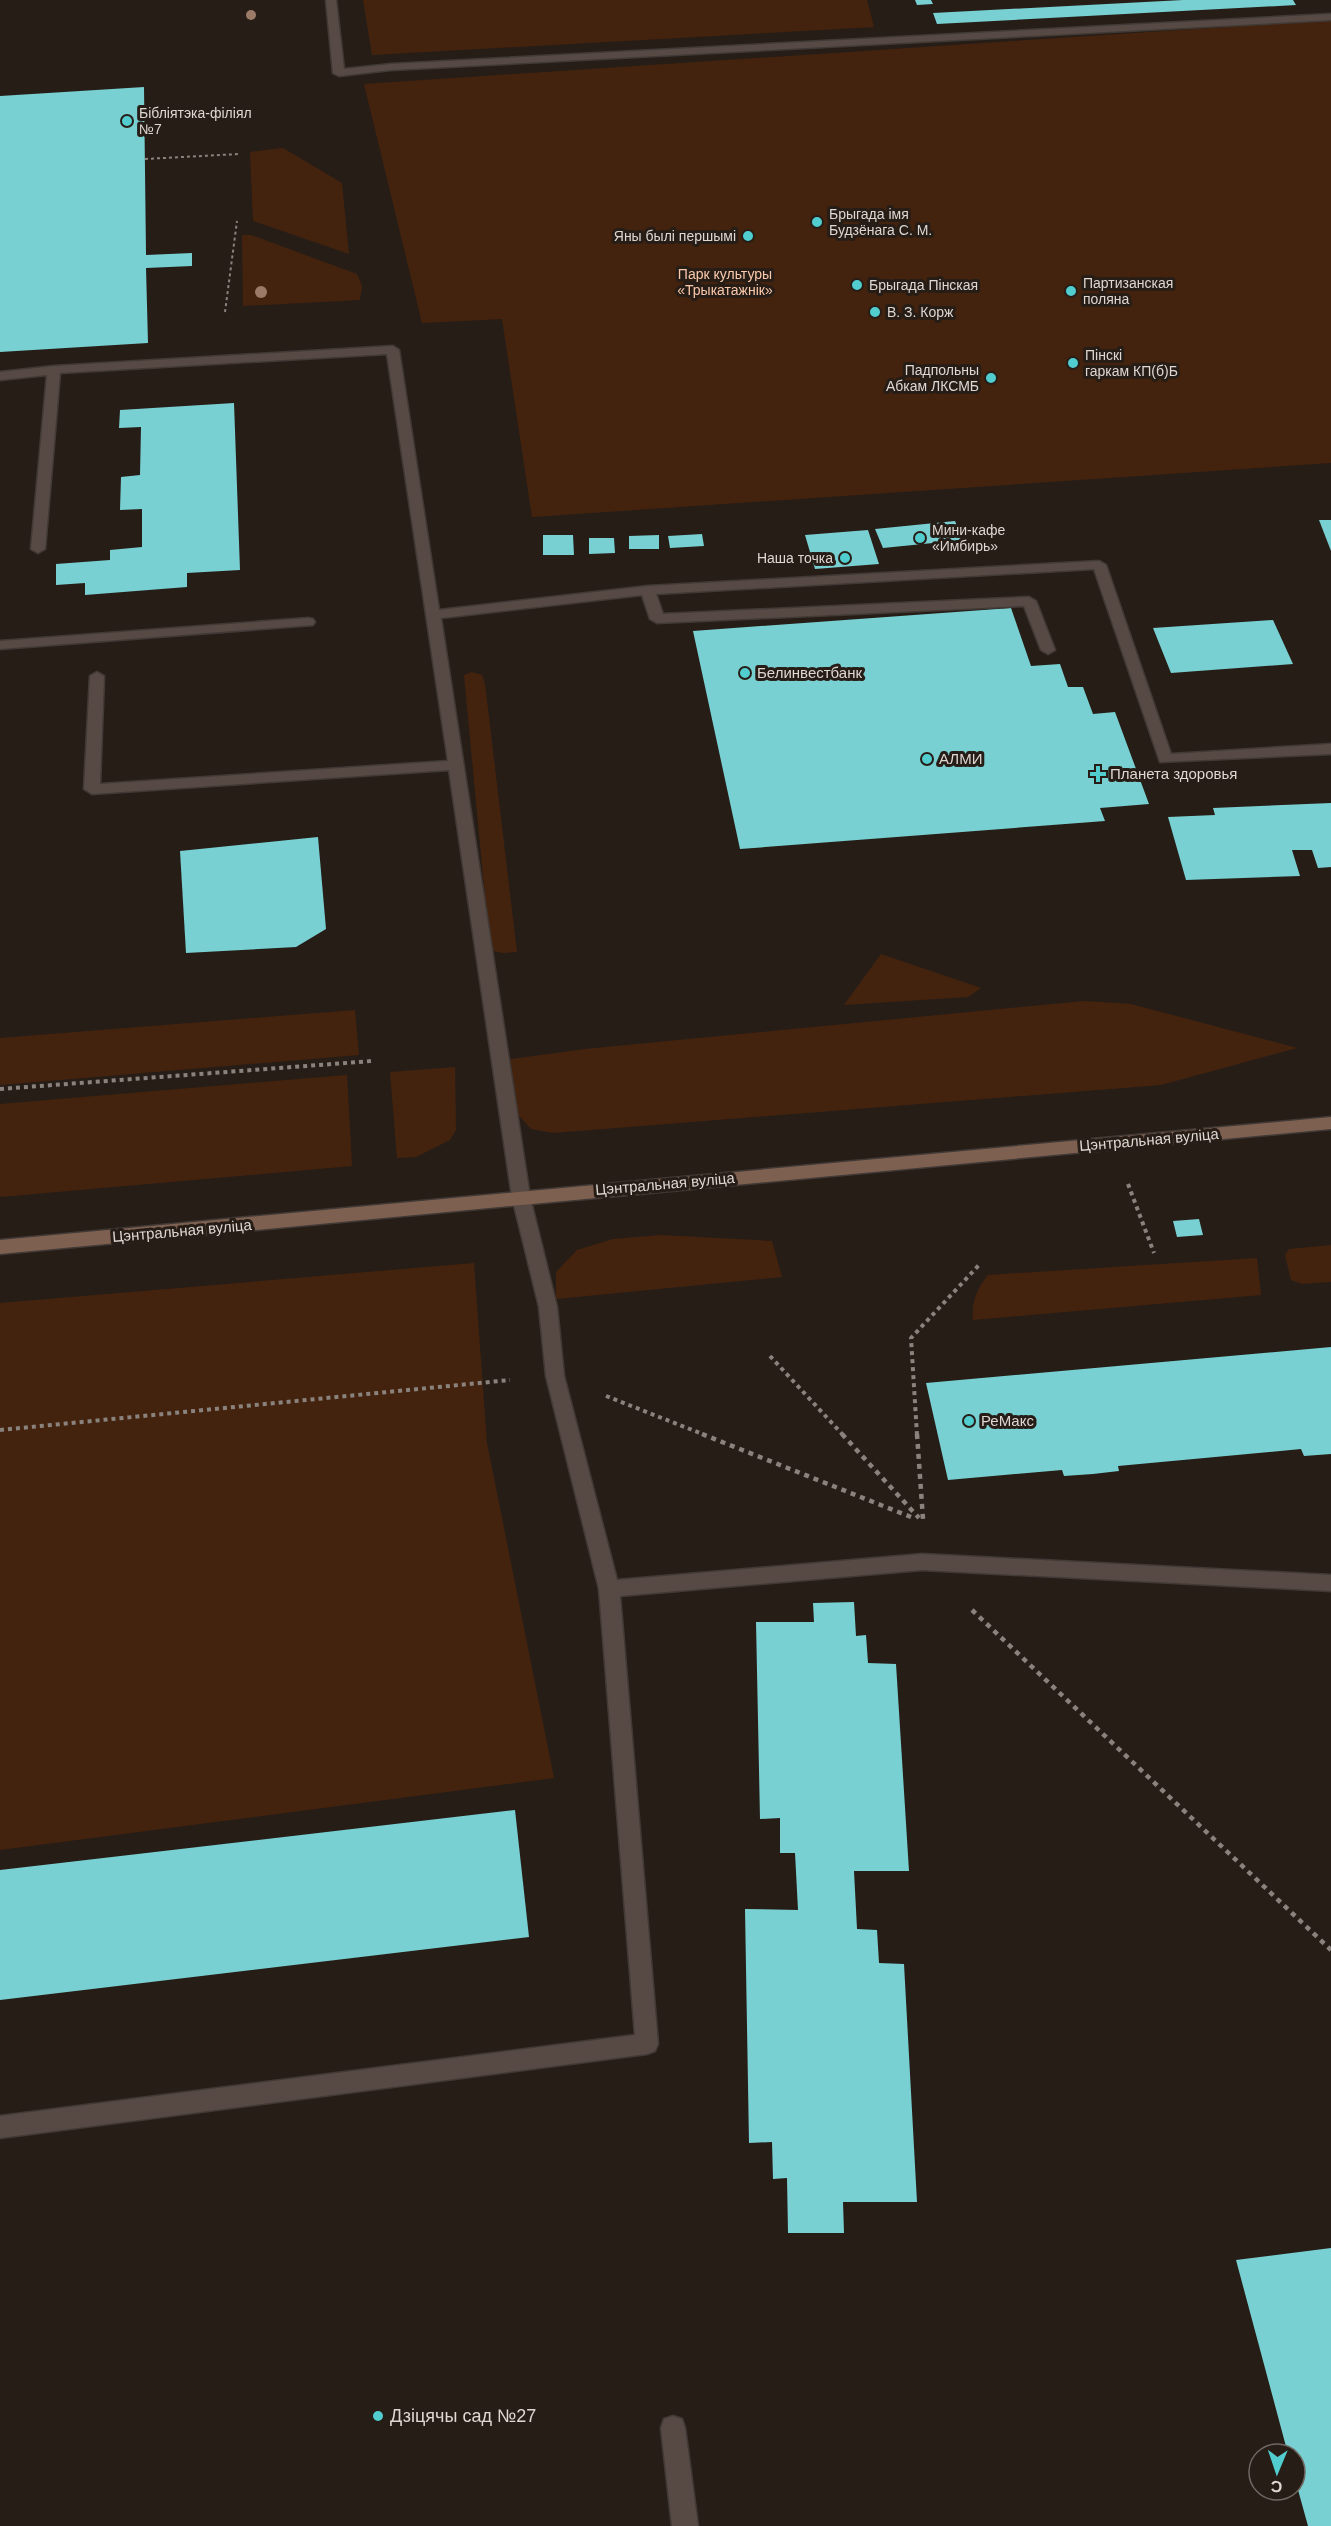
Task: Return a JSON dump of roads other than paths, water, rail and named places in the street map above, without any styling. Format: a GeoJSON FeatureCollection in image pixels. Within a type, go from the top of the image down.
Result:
{"type":"FeatureCollection","features":[{"type":"Feature","properties":{"kind":"main road","name":"Цэнтральная вуліца"},"geometry":{"type":"LineString","coordinates":[[0,1247],[1331,1123]]}},
{"type":"Feature","properties":{"kind":"lane"},"geometry":{"type":"LineString","coordinates":[[331,0],[339,73],[391,67],[1331,16]]}},
{"type":"Feature","properties":{"kind":"lane"},"geometry":{"type":"LineString","coordinates":[[0,376],[54,370],[393,350],[521,1197],[548,1307],[555,1376],[609,1589],[647,2044],[0,2127]]}},
{"type":"Feature","properties":{"kind":"lane"},"geometry":{"type":"LineString","coordinates":[[38,549],[54,370]]}},
{"type":"Feature","properties":{"kind":"lane"},"geometry":{"type":"LineString","coordinates":[[434,615],[648,590],[1099,565],[1165,759],[1331,749]]}},
{"type":"Feature","properties":{"kind":"lane"},"geometry":{"type":"LineString","coordinates":[[648,590],[657,619],[689,620],[1029,601],[1048,650]]}},
{"type":"Feature","properties":{"kind":"lane"},"geometry":{"type":"LineString","coordinates":[[0,645],[308,622]]}},
{"type":"Feature","properties":{"kind":"lane"},"geometry":{"type":"LineString","coordinates":[[97,676],[92,789],[456,765]]}},
{"type":"Feature","properties":{"kind":"lane"},"geometry":{"type":"LineString","coordinates":[[609,1589],[922,1562],[1331,1583]]}},
{"type":"Feature","properties":{"kind":"lane"},"geometry":{"type":"LineString","coordinates":[[674,2428],[685,2526]]}},
{"type":"Feature","properties":{"kind":"place","name":"Бібліятэка-філіял №7"},"geometry":{"type":"Point","coordinates":[127,121]}},
{"type":"Feature","properties":{"kind":"place","name":"Брыгада імя Будзёнага С. М."},"geometry":{"type":"Point","coordinates":[817,222]}},
{"type":"Feature","properties":{"kind":"place","name":"Яны былі першымі"},"geometry":{"type":"Point","coordinates":[748,236]}},
{"type":"Feature","properties":{"kind":"place","name":"Брыгада Пінская"},"geometry":{"type":"Point","coordinates":[857,285]}},
{"type":"Feature","properties":{"kind":"place","name":"Партизанская поляна"},"geometry":{"type":"Point","coordinates":[1071,291]}},
{"type":"Feature","properties":{"kind":"place","name":"В. З. Корж"},"geometry":{"type":"Point","coordinates":[875,312]}},
{"type":"Feature","properties":{"kind":"place","name":"Пінскі гаркам КП(б)Б"},"geometry":{"type":"Point","coordinates":[1073,363]}},
{"type":"Feature","properties":{"kind":"place","name":"Падпольны Абкам ЛКСМБ"},"geometry":{"type":"Point","coordinates":[991,378]}},
{"type":"Feature","properties":{"kind":"place","name":"Мини-кафе «Имбирь»"},"geometry":{"type":"Point","coordinates":[920,538]}},
{"type":"Feature","properties":{"kind":"place","name":"Наша точка"},"geometry":{"type":"Point","coordinates":[845,558]}},
{"type":"Feature","properties":{"kind":"place","name":"Белинвестбанк"},"geometry":{"type":"Point","coordinates":[745,673]}},
{"type":"Feature","properties":{"kind":"place","name":"АЛМИ"},"geometry":{"type":"Point","coordinates":[927,759]}},
{"type":"Feature","properties":{"kind":"place","name":"Планета здоровья"},"geometry":{"type":"Point","coordinates":[1098,774]}},
{"type":"Feature","properties":{"kind":"place","name":"РеМакс"},"geometry":{"type":"Point","coordinates":[969,1421]}},
{"type":"Feature","properties":{"kind":"place","name":"Дзіцячы сад №27"},"geometry":{"type":"Point","coordinates":[378,2416]}},
{"type":"Feature","properties":{"kind":"park label","name":"Парк культуры «Трыкатажнік»"},"geometry":{"type":"Point","coordinates":[725,282]}}]}
